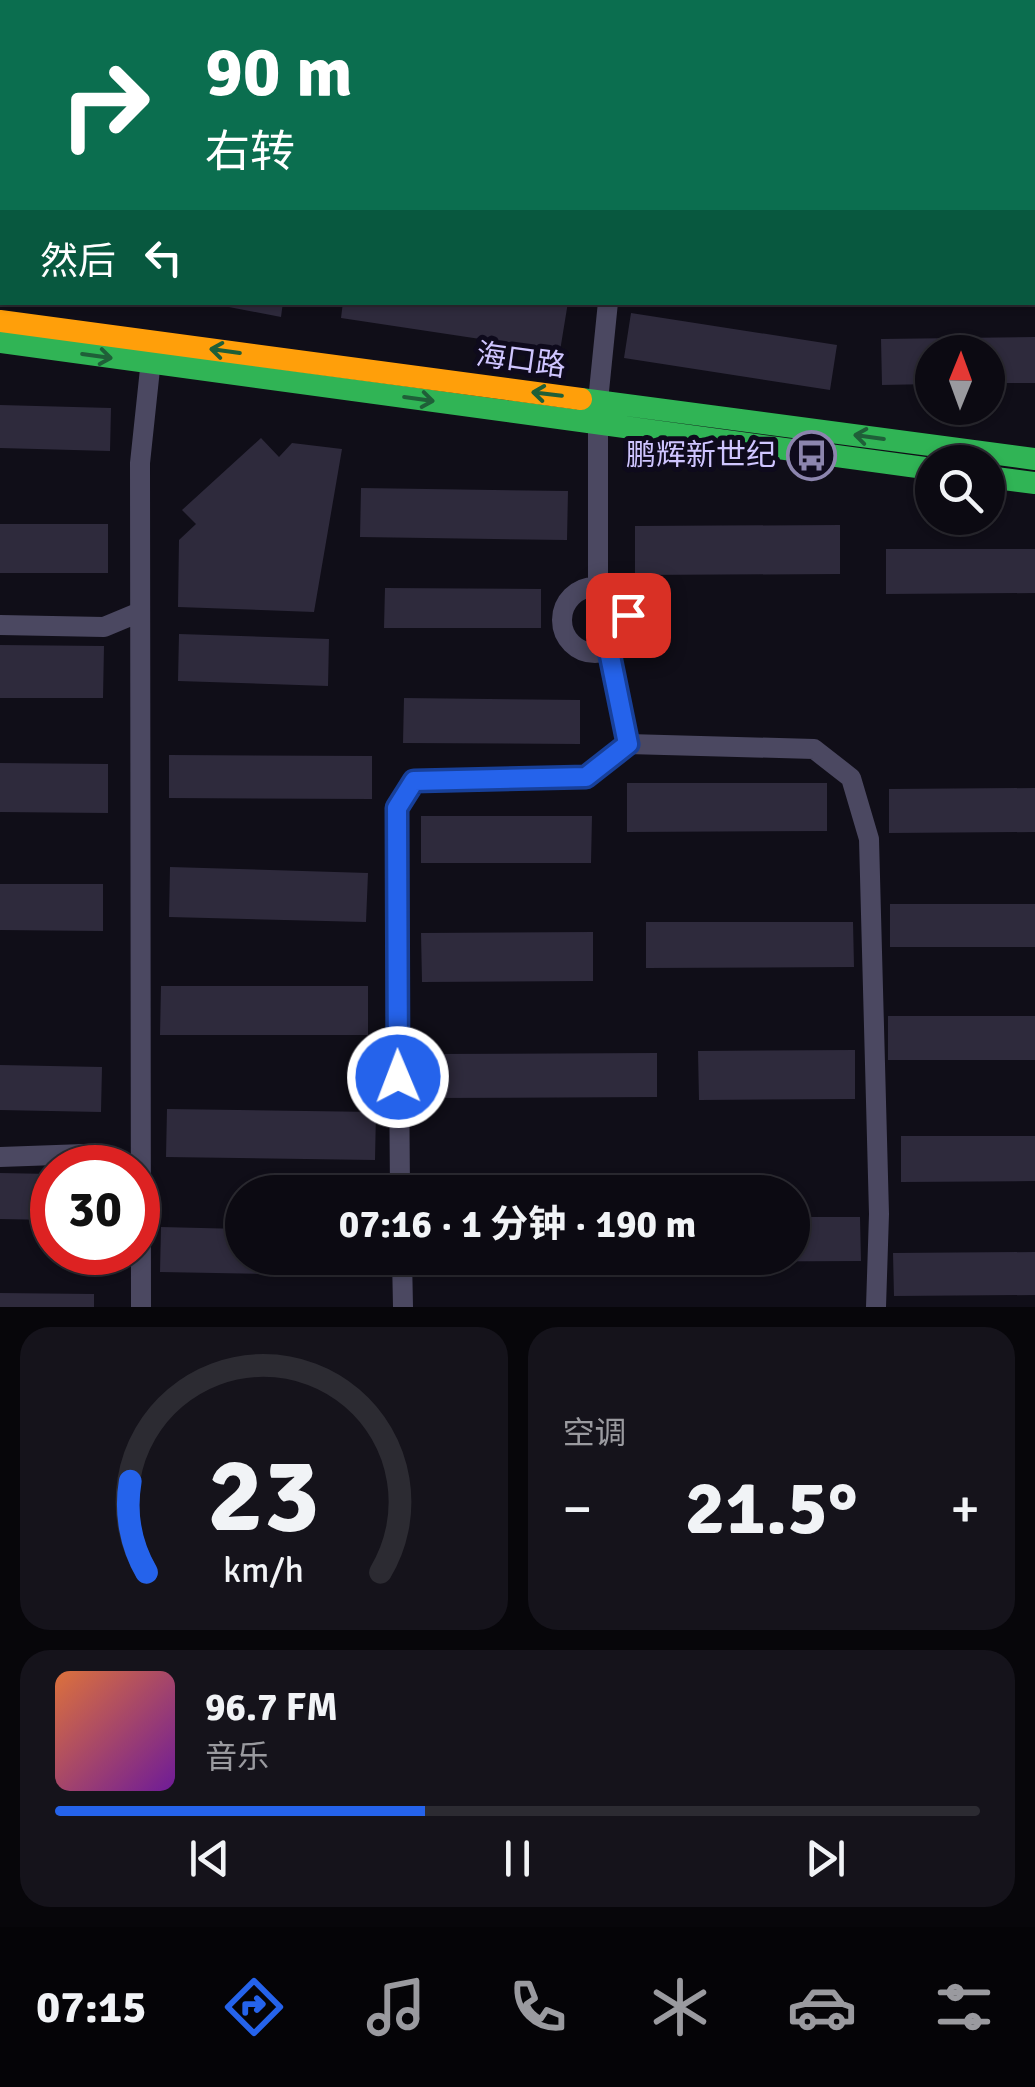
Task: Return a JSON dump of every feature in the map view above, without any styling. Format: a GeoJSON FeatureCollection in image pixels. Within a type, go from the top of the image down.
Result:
{"type":"FeatureCollection","features":[{"type":"Feature","properties":{"kind":"main road","name":"海口路"},"geometry":{"type":"LineString","coordinates":[[0,321],[152,352],[598,412],[1035,459]]}},
{"type":"Feature","properties":{"kind":"main road","name":"海口路"},"geometry":{"type":"LineString","coordinates":[[0,342],[152,352]]}},
{"type":"Feature","properties":{"kind":"main road","name":"海口路"},"geometry":{"type":"LineString","coordinates":[[598,412],[915,466]]}},
{"type":"Feature","properties":{"kind":"main road"},"geometry":{"type":"LineString","coordinates":[[1005,479],[1035,483]]}},
{"type":"Feature","properties":{"kind":"street"},"geometry":{"type":"LineString","coordinates":[[598,587],[598,412],[608,305]]}},
{"type":"Feature","properties":{"kind":"street"},"geometry":{"type":"LineString","coordinates":[[141,1307],[140,463],[152,352]]}},
{"type":"Feature","properties":{"kind":"street"},"geometry":{"type":"LineString","coordinates":[[598,587],[618,596],[628,615],[625,636],[609,651],[586,653],[568,641],[561,620],[568,600],[576,592],[598,587]]}},
{"type":"Feature","properties":{"kind":"street"},"geometry":{"type":"LineString","coordinates":[[0,624],[104,627],[140,612]]}},
{"type":"Feature","properties":{"kind":"street"},"geometry":{"type":"LineString","coordinates":[[609,651],[628,744]]}},
{"type":"Feature","properties":{"kind":"street"},"geometry":{"type":"LineString","coordinates":[[400,1175],[397,808],[414,781],[586,777],[628,744],[814,749],[851,778],[869,839],[879,1214],[876,1307]]}},
{"type":"Feature","properties":{"kind":"street"},"geometry":{"type":"LineString","coordinates":[[0,1158],[30,1157]]}},
{"type":"Feature","properties":{"kind":"street"},"geometry":{"type":"LineString","coordinates":[[402,1275],[403,1307]]}},
{"type":"Feature","properties":{"kind":"building"},"geometry":{"type":"Polygon","coordinates":[[[219,305],[283,305],[281,317],[219,305]]]}},
{"type":"Feature","properties":{"kind":"building"},"geometry":{"type":"Polygon","coordinates":[[[343,305],[568,305],[560,351],[341,318],[343,305]]]}},
{"type":"Feature","properties":{"kind":"building"},"geometry":{"type":"Polygon","coordinates":[[[631,313],[837,345],[830,390],[624,358],[631,313]]]}},
{"type":"Feature","properties":{"kind":"building"},"geometry":{"type":"Polygon","coordinates":[[[1005,337],[1035,337],[1035,383],[1005,383],[1005,337]]]}},
{"type":"Feature","properties":{"kind":"building"},"geometry":{"type":"Polygon","coordinates":[[[881,339],[915,339],[915,384],[882,385],[881,339]]]}},
{"type":"Feature","properties":{"kind":"building"},"geometry":{"type":"Polygon","coordinates":[[[0,405],[111,408],[110,451],[0,448],[0,405]]]}},
{"type":"Feature","properties":{"kind":"building"},"geometry":{"type":"Polygon","coordinates":[[[261,438],[279,457],[292,443],[342,449],[314,612],[178,607],[179,540],[196,524],[182,510],[261,438]]]}},
{"type":"Feature","properties":{"kind":"building"},"geometry":{"type":"Polygon","coordinates":[[[361,488],[568,491],[567,540],[360,537],[361,488]]]}},
{"type":"Feature","properties":{"kind":"building"},"geometry":{"type":"Polygon","coordinates":[[[0,524],[108,524],[108,573],[0,573],[0,524]]]}},
{"type":"Feature","properties":{"kind":"building"},"geometry":{"type":"Polygon","coordinates":[[[840,525],[840,574],[635,575],[635,526],[840,525]]]}},
{"type":"Feature","properties":{"kind":"building"},"geometry":{"type":"Polygon","coordinates":[[[886,549],[1035,549],[1035,593],[886,594],[886,549]]]}},
{"type":"Feature","properties":{"kind":"building"},"geometry":{"type":"Polygon","coordinates":[[[385,588],[541,589],[541,628],[384,628],[385,588]]]}},
{"type":"Feature","properties":{"kind":"building"},"geometry":{"type":"Polygon","coordinates":[[[179,634],[329,639],[328,686],[178,681],[179,634]]]}},
{"type":"Feature","properties":{"kind":"building"},"geometry":{"type":"Polygon","coordinates":[[[0,645],[104,646],[103,698],[0,698],[0,645]]]}},
{"type":"Feature","properties":{"kind":"building"},"geometry":{"type":"Polygon","coordinates":[[[404,698],[580,700],[580,744],[403,743],[404,698]]]}},
{"type":"Feature","properties":{"kind":"building"},"geometry":{"type":"Polygon","coordinates":[[[169,755],[372,756],[372,799],[169,798],[169,755]]]}},
{"type":"Feature","properties":{"kind":"building"},"geometry":{"type":"Polygon","coordinates":[[[0,763],[108,764],[108,813],[0,812],[0,763]]]}},
{"type":"Feature","properties":{"kind":"building"},"geometry":{"type":"Polygon","coordinates":[[[627,783],[827,783],[827,831],[627,832],[627,783]]]}},
{"type":"Feature","properties":{"kind":"building"},"geometry":{"type":"Polygon","coordinates":[[[1035,788],[1035,832],[889,833],[889,789],[1035,788]]]}},
{"type":"Feature","properties":{"kind":"building"},"geometry":{"type":"Polygon","coordinates":[[[421,816],[592,816],[591,863],[421,863],[421,816]]]}},
{"type":"Feature","properties":{"kind":"building"},"geometry":{"type":"Polygon","coordinates":[[[170,867],[368,873],[366,922],[169,917],[170,867]]]}},
{"type":"Feature","properties":{"kind":"building"},"geometry":{"type":"Polygon","coordinates":[[[0,884],[103,884],[103,931],[0,930],[0,884]]]}},
{"type":"Feature","properties":{"kind":"building"},"geometry":{"type":"Polygon","coordinates":[[[890,904],[1035,904],[1035,947],[890,947],[890,904]]]}},
{"type":"Feature","properties":{"kind":"building"},"geometry":{"type":"Polygon","coordinates":[[[646,922],[853,922],[854,967],[646,968],[646,922]]]}},
{"type":"Feature","properties":{"kind":"building"},"geometry":{"type":"Polygon","coordinates":[[[593,932],[593,981],[422,982],[421,933],[593,932]]]}},
{"type":"Feature","properties":{"kind":"building"},"geometry":{"type":"Polygon","coordinates":[[[161,986],[368,986],[368,1035],[160,1035],[161,986]]]}},
{"type":"Feature","properties":{"kind":"building"},"geometry":{"type":"Polygon","coordinates":[[[888,1016],[1035,1016],[1035,1060],[888,1060],[888,1016]]]}},
{"type":"Feature","properties":{"kind":"building"},"geometry":{"type":"Polygon","coordinates":[[[855,1050],[855,1099],[699,1100],[698,1051],[855,1050]]]}},
{"type":"Feature","properties":{"kind":"building"},"geometry":{"type":"Polygon","coordinates":[[[657,1053],[657,1097],[429,1098],[429,1054],[657,1053]]]}},
{"type":"Feature","properties":{"kind":"building"},"geometry":{"type":"Polygon","coordinates":[[[0,1065],[102,1067],[101,1112],[0,1110],[0,1065]]]}},
{"type":"Feature","properties":{"kind":"building"},"geometry":{"type":"Polygon","coordinates":[[[167,1109],[376,1112],[375,1160],[166,1157],[167,1109]]]}},
{"type":"Feature","properties":{"kind":"building"},"geometry":{"type":"Polygon","coordinates":[[[901,1136],[1035,1136],[1035,1181],[901,1182],[901,1136]]]}},
{"type":"Feature","properties":{"kind":"building"},"geometry":{"type":"Polygon","coordinates":[[[0,1173],[30,1174],[30,1220],[0,1219],[0,1173]]]}},
{"type":"Feature","properties":{"kind":"building"},"geometry":{"type":"Polygon","coordinates":[[[810,1217],[860,1217],[861,1261],[810,1261],[810,1217]]]}},
{"type":"Feature","properties":{"kind":"building"},"geometry":{"type":"Polygon","coordinates":[[[161,1227],[225,1229],[225,1273],[160,1272],[161,1227]]]}},
{"type":"Feature","properties":{"kind":"building"},"geometry":{"type":"Polygon","coordinates":[[[1035,1252],[1035,1295],[894,1296],[893,1253],[1035,1252]]]}},
{"type":"Feature","properties":{"kind":"building"},"geometry":{"type":"Polygon","coordinates":[[[0,1293],[94,1294],[94,1307],[0,1307],[0,1293]]]}},
{"type":"Feature","properties":{"kind":"traffic: fast"},"geometry":{"type":"LineString","coordinates":[[0,342],[915,467]]}},
{"type":"Feature","properties":{"kind":"traffic: fast"},"geometry":{"type":"LineString","coordinates":[[581,399],[1035,459]]}},
{"type":"Feature","properties":{"kind":"traffic: fast"},"geometry":{"type":"LineString","coordinates":[[1005,479],[1035,483]]}},
{"type":"Feature","properties":{"kind":"traffic: slow"},"geometry":{"type":"LineString","coordinates":[[0,321],[581,399]]}},
{"type":"Feature","properties":{"kind":"place","name":"鹏辉新世纪"},"geometry":{"type":"Point","coordinates":[811,455]}},
{"type":"Feature","properties":{"kind":"route"},"geometry":{"type":"LineString","coordinates":[[398,1077],[397,808],[414,781],[586,777],[628,744],[609,651],[625,636],[628,615]]}}]}
